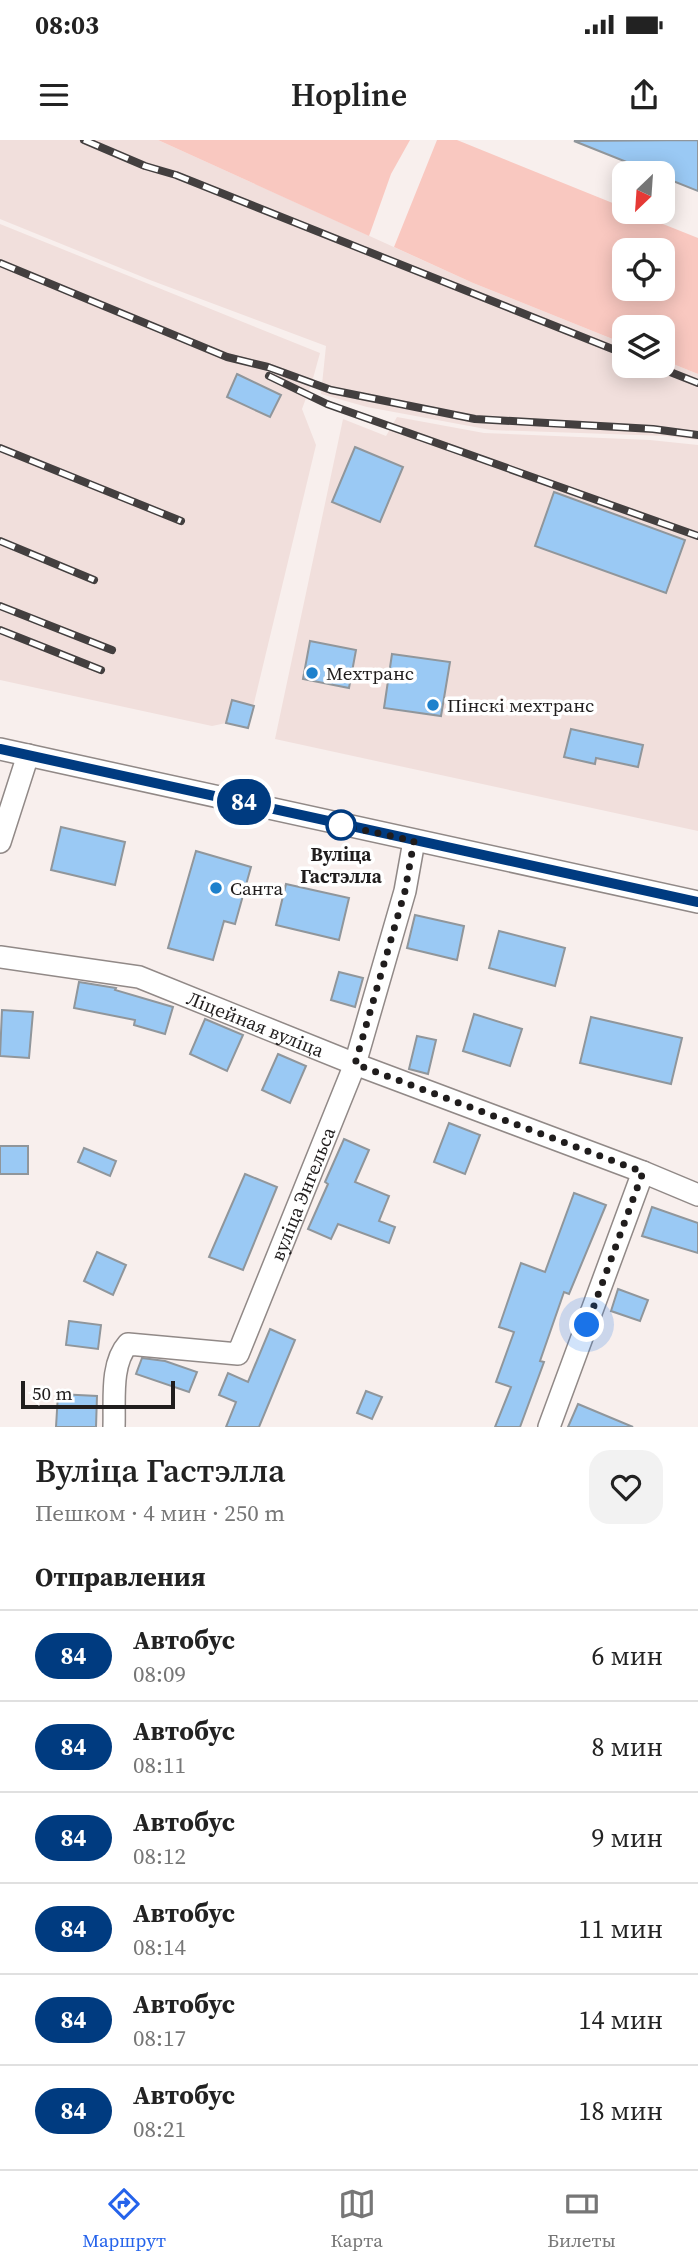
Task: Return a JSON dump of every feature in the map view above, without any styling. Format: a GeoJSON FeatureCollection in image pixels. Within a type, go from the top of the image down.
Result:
{"type":"FeatureCollection","features":[{"type":"Feature","properties":{"kind":"street"},"geometry":{"type":"LineString","coordinates":[[0,749],[698,902]]}},
{"type":"Feature","properties":{"kind":"street"},"geometry":{"type":"LineString","coordinates":[[0,842],[28,755]]}},
{"type":"Feature","properties":{"kind":"street","name":"вуліца Энгельса"},"geometry":{"type":"LineString","coordinates":[[114,1427],[119,1359],[128,1344],[239,1354],[355,1064],[405,891],[414,841]]}},
{"type":"Feature","properties":{"kind":"street","name":"Ліцейная вуліца"},"geometry":{"type":"LineString","coordinates":[[0,957],[139,977],[355,1064],[698,1195]]}},
{"type":"Feature","properties":{"kind":"street"},"geometry":{"type":"LineString","coordinates":[[550,1427],[643,1172]]}},
{"type":"Feature","properties":{"kind":"shaded area"},"geometry":{"type":"Polygon","coordinates":[[[0,140],[158,140],[473,283],[612,339],[612,378],[675,378],[675,365],[698,374],[698,440],[667,436],[491,430],[367,407],[321,394],[326,346],[150,280],[0,219],[0,140]]]}},
{"type":"Feature","properties":{"kind":"shaded area"},"geometry":{"type":"Polygon","coordinates":[[[158,140],[410,140],[391,174],[369,236],[158,140]]]}},
{"type":"Feature","properties":{"kind":"shaded area"},"geometry":{"type":"Polygon","coordinates":[[[437,140],[457,140],[612,203],[612,224],[663,224],[698,238],[698,374],[675,365],[675,315],[612,315],[612,339],[473,283],[394,247],[437,140]]]}},
{"type":"Feature","properties":{"kind":"shaded area"},"geometry":{"type":"Polygon","coordinates":[[[0,224],[320,353],[302,409],[316,445],[248,728],[226,723],[212,726],[0,680],[0,224]]]}},
{"type":"Feature","properties":{"kind":"shaded area","name":"Пінскі мехтранс"},"geometry":{"type":"Polygon","coordinates":[[[397,417],[484,433],[650,440],[698,445],[698,831],[275,739],[343,419],[386,436],[397,417]]]}},
{"type":"Feature","properties":{"kind":"building"},"geometry":{"type":"Polygon","coordinates":[[[698,140],[698,191],[676,182],[676,161],[624,161],[574,141],[698,140]]]}},
{"type":"Feature","properties":{"kind":"building"},"geometry":{"type":"Polygon","coordinates":[[[237,374],[281,395],[270,417],[227,397],[237,374]]]}},
{"type":"Feature","properties":{"kind":"building"},"geometry":{"type":"Polygon","coordinates":[[[355,447],[403,467],[380,522],[332,502],[355,447]]]}},
{"type":"Feature","properties":{"kind":"building"},"geometry":{"type":"Polygon","coordinates":[[[554,492],[685,540],[666,593],[535,546],[554,492]]]}},
{"type":"Feature","properties":{"kind":"building"},"geometry":{"type":"Polygon","coordinates":[[[310,641],[356,650],[349,688],[303,679],[310,641]]]}},
{"type":"Feature","properties":{"kind":"building"},"geometry":{"type":"Polygon","coordinates":[[[392,654],[450,662],[441,716],[384,708],[392,654]]]}},
{"type":"Feature","properties":{"kind":"building"},"geometry":{"type":"Polygon","coordinates":[[[232,700],[254,706],[248,728],[226,723],[232,700]]]}},
{"type":"Feature","properties":{"kind":"building"},"geometry":{"type":"Polygon","coordinates":[[[571,729],[643,745],[638,767],[596,758],[595,764],[564,757],[571,729]]]}},
{"type":"Feature","properties":{"kind":"building"},"geometry":{"type":"Polygon","coordinates":[[[61,827],[125,842],[115,885],[51,870],[61,827]]]}},
{"type":"Feature","properties":{"kind":"building","name":"Санта"},"geometry":{"type":"Polygon","coordinates":[[[196,851],[251,867],[235,924],[224,921],[213,960],[168,948],[196,851]]]}},
{"type":"Feature","properties":{"kind":"building"},"geometry":{"type":"Polygon","coordinates":[[[286,884],[349,898],[339,940],[276,925],[286,884]]]}},
{"type":"Feature","properties":{"kind":"building"},"geometry":{"type":"Polygon","coordinates":[[[415,915],[464,926],[457,960],[407,948],[415,915]]]}},
{"type":"Feature","properties":{"kind":"building"},"geometry":{"type":"Polygon","coordinates":[[[499,931],[565,948],[555,986],[489,968],[499,931]]]}},
{"type":"Feature","properties":{"kind":"building"},"geometry":{"type":"Polygon","coordinates":[[[339,972],[363,978],[355,1007],[331,1000],[339,972]]]}},
{"type":"Feature","properties":{"kind":"building"},"geometry":{"type":"Polygon","coordinates":[[[79,982],[116,988],[115,990],[173,1007],[165,1034],[134,1025],[135,1020],[74,1008],[79,982]]]}},
{"type":"Feature","properties":{"kind":"building"},"geometry":{"type":"Polygon","coordinates":[[[2,1010],[33,1012],[29,1058],[0,1056],[2,1010]]]}},
{"type":"Feature","properties":{"kind":"building"},"geometry":{"type":"Polygon","coordinates":[[[474,1014],[522,1029],[510,1066],[463,1051],[474,1014]]]}},
{"type":"Feature","properties":{"kind":"building"},"geometry":{"type":"Polygon","coordinates":[[[591,1017],[682,1038],[671,1084],[580,1063],[591,1017]]]}},
{"type":"Feature","properties":{"kind":"building"},"geometry":{"type":"Polygon","coordinates":[[[205,1019],[243,1035],[227,1071],[190,1054],[205,1019]]]}},
{"type":"Feature","properties":{"kind":"building"},"geometry":{"type":"Polygon","coordinates":[[[417,1036],[436,1040],[428,1074],[409,1069],[417,1036]]]}},
{"type":"Feature","properties":{"kind":"building"},"geometry":{"type":"Polygon","coordinates":[[[278,1054],[306,1066],[290,1103],[262,1090],[278,1054]]]}},
{"type":"Feature","properties":{"kind":"building"},"geometry":{"type":"Polygon","coordinates":[[[449,1123],[480,1135],[465,1174],[434,1162],[449,1123]]]}},
{"type":"Feature","properties":{"kind":"building"},"geometry":{"type":"Polygon","coordinates":[[[344,1139],[369,1150],[355,1182],[389,1196],[379,1221],[395,1227],[389,1243],[338,1224],[331,1239],[308,1229],[344,1139]]]}},
{"type":"Feature","properties":{"kind":"building"},"geometry":{"type":"Polygon","coordinates":[[[0,1146],[28,1146],[28,1174],[0,1174],[0,1146]]]}},
{"type":"Feature","properties":{"kind":"building"},"geometry":{"type":"Polygon","coordinates":[[[84,1148],[116,1161],[110,1176],[78,1162],[84,1148]]]}},
{"type":"Feature","properties":{"kind":"building"},"geometry":{"type":"Polygon","coordinates":[[[245,1174],[277,1187],[243,1270],[209,1257],[245,1174]]]}},
{"type":"Feature","properties":{"kind":"building"},"geometry":{"type":"Polygon","coordinates":[[[574,1193],[606,1205],[569,1294],[564,1292],[540,1361],[544,1362],[520,1427],[495,1427],[511,1387],[496,1382],[514,1332],[499,1327],[521,1263],[545,1272],[574,1193]]]}},
{"type":"Feature","properties":{"kind":"building"},"geometry":{"type":"Polygon","coordinates":[[[652,1207],[698,1223],[698,1253],[642,1236],[652,1207]]]}},
{"type":"Feature","properties":{"kind":"building"},"geometry":{"type":"Polygon","coordinates":[[[97,1252],[126,1265],[113,1295],[84,1281],[97,1252]]]}},
{"type":"Feature","properties":{"kind":"building"},"geometry":{"type":"Polygon","coordinates":[[[618,1289],[648,1300],[640,1321],[611,1311],[618,1289]]]}},
{"type":"Feature","properties":{"kind":"building"},"geometry":{"type":"Polygon","coordinates":[[[69,1321],[101,1325],[98,1349],[66,1345],[69,1321]]]}},
{"type":"Feature","properties":{"kind":"building"},"geometry":{"type":"Polygon","coordinates":[[[270,1329],[295,1340],[259,1427],[226,1427],[236,1402],[219,1395],[228,1373],[248,1382],[270,1329]]]}},
{"type":"Feature","properties":{"kind":"building"},"geometry":{"type":"Polygon","coordinates":[[[142,1358],[165,1361],[197,1372],[189,1392],[136,1374],[142,1358]]]}},
{"type":"Feature","properties":{"kind":"building"},"geometry":{"type":"Polygon","coordinates":[[[366,1391],[382,1397],[372,1419],[357,1413],[366,1391]]]}},
{"type":"Feature","properties":{"kind":"building"},"geometry":{"type":"Polygon","coordinates":[[[58,1394],[97,1396],[96,1427],[56,1427],[58,1394]]]}},
{"type":"Feature","properties":{"kind":"building"},"geometry":{"type":"Polygon","coordinates":[[[578,1404],[633,1427],[568,1427],[578,1404]]]}},
{"type":"Feature","properties":{"kind":"railway"},"geometry":{"type":"LineString","coordinates":[[84,140],[612,349]]}},
{"type":"Feature","properties":{"kind":"railway"},"geometry":{"type":"LineString","coordinates":[[0,263],[227,357],[268,367],[331,390],[475,419],[653,429],[698,435]]}},
{"type":"Feature","properties":{"kind":"railway"},"geometry":{"type":"LineString","coordinates":[[675,374],[698,383]]}},
{"type":"Feature","properties":{"kind":"railway"},"geometry":{"type":"LineString","coordinates":[[269,376],[327,404],[698,536]]}},
{"type":"Feature","properties":{"kind":"railway"},"geometry":{"type":"LineString","coordinates":[[0,448],[181,521]]}},
{"type":"Feature","properties":{"kind":"railway"},"geometry":{"type":"LineString","coordinates":[[0,541],[94,580]]}},
{"type":"Feature","properties":{"kind":"railway"},"geometry":{"type":"LineString","coordinates":[[0,606],[112,650]]}},
{"type":"Feature","properties":{"kind":"railway"},"geometry":{"type":"LineString","coordinates":[[0,630],[101,670]]}},
{"type":"Feature","properties":{"kind":"bus line","name":"84"},"geometry":{"type":"LineString","coordinates":[[0,749],[698,902]]}},
{"type":"Feature","properties":{"kind":"place","name":"Мехтранс"},"geometry":{"type":"Point","coordinates":[312,673]}},
{"type":"Feature","properties":{"kind":"place","name":"Пінскі мехтранс"},"geometry":{"type":"Point","coordinates":[433,705]}},
{"type":"Feature","properties":{"kind":"place","name":"Вуліца Гастэлла"},"geometry":{"type":"Point","coordinates":[341,825]}},
{"type":"Feature","properties":{"kind":"place","name":"Санта"},"geometry":{"type":"Point","coordinates":[216,888]}},
{"type":"Feature","properties":{"kind":"route"},"geometry":{"type":"LineString","coordinates":[[341,825],[414,841],[405,891],[355,1064],[643,1172],[587,1325]]}}]}
